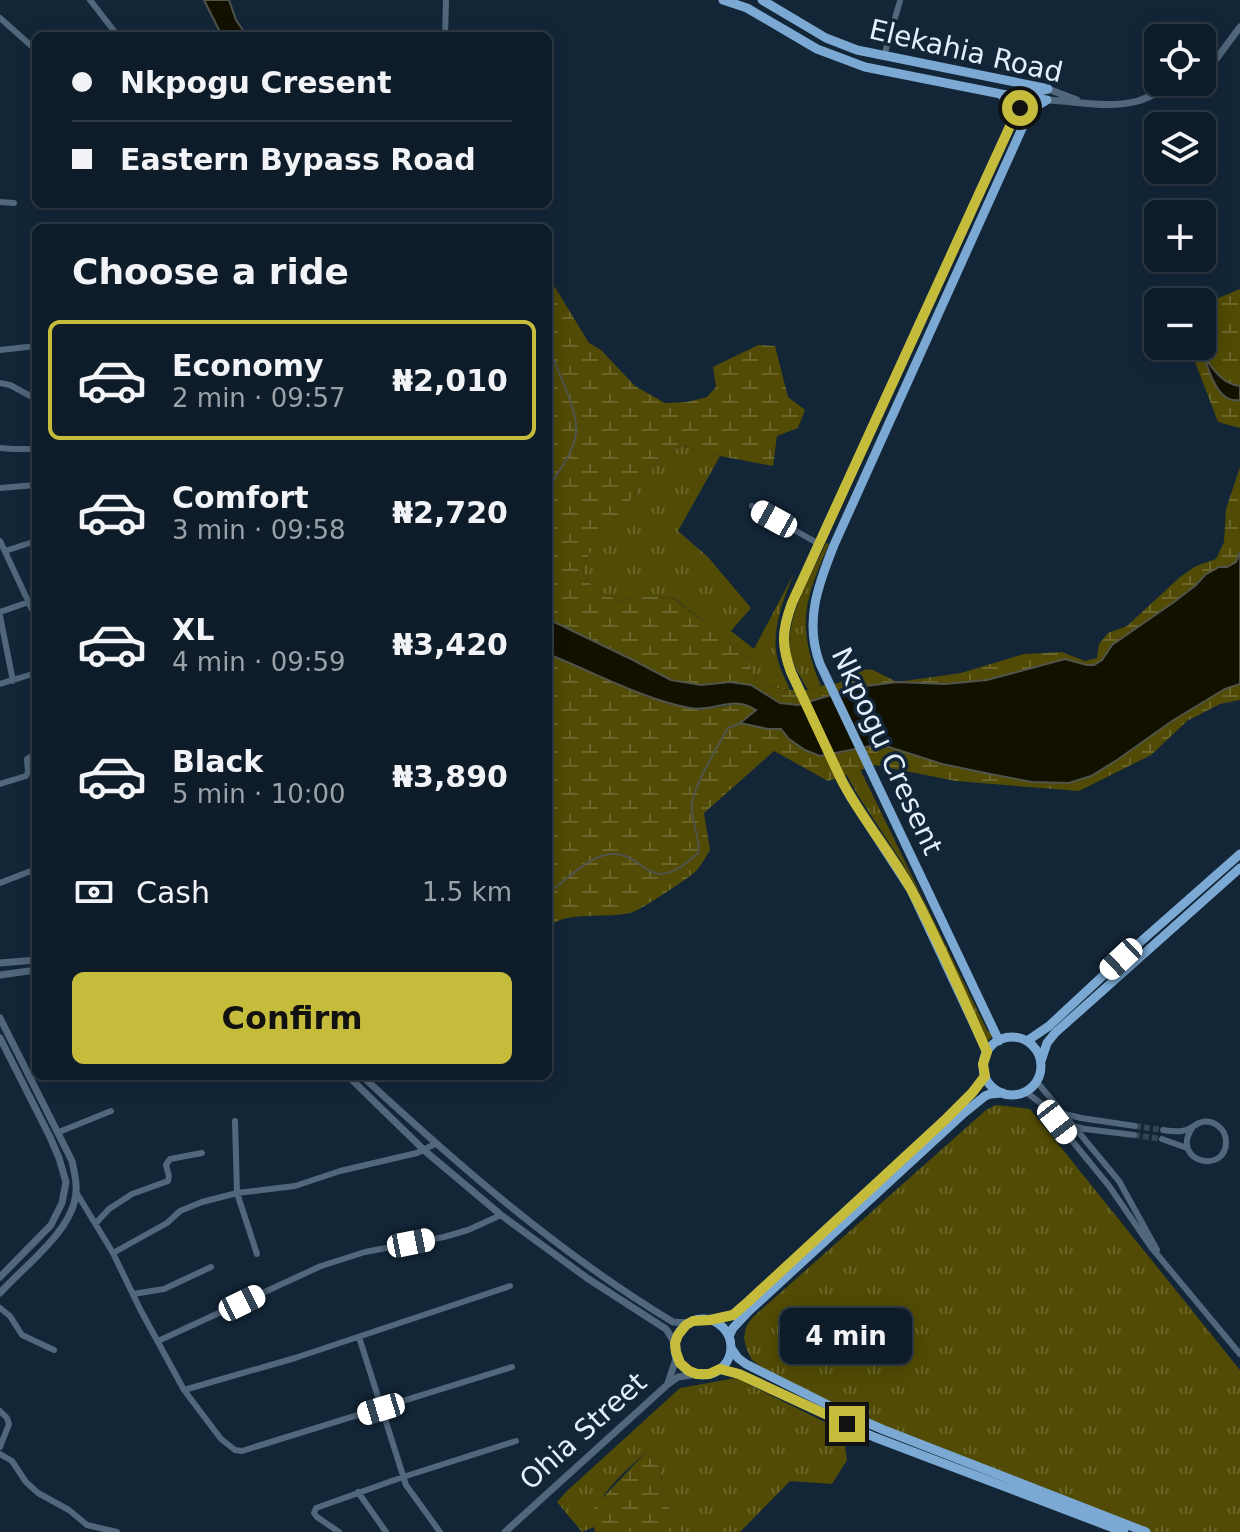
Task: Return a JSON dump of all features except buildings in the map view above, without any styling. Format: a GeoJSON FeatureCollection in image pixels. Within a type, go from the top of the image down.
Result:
{"type":"FeatureCollection","features":[{"type":"Feature","properties":{"kind":"main road","name":"Elekahia Road"},"geometry":{"type":"LineString","coordinates":[[723,0],[747,8],[839,59],[1001,94],[1047,100]]}},
{"type":"Feature","properties":{"kind":"main road","name":"Elekahia Road"},"geometry":{"type":"LineString","coordinates":[[762,0],[826,38],[857,50],[1048,89]]}},
{"type":"Feature","properties":{"kind":"main road"},"geometry":{"type":"LineString","coordinates":[[1016,82],[1027,98],[1035,91],[1048,89]]}},
{"type":"Feature","properties":{"kind":"main road"},"geometry":{"type":"LineString","coordinates":[[1001,94],[1010,106],[1011,124]]}},
{"type":"Feature","properties":{"kind":"main road","name":"Nkpogu Cresent"},"geometry":{"type":"LineString","coordinates":[[987,1052],[911,890],[841,779],[791,672],[783,644],[785,621],[819,544],[1011,124],[1027,98]]}},
{"type":"Feature","properties":{"kind":"main road","name":"Nkpogu Cresent"},"geometry":{"type":"LineString","coordinates":[[1024,124],[1027,98]]}},
{"type":"Feature","properties":{"kind":"main road","name":"Nkpogu Cresent"},"geometry":{"type":"LineString","coordinates":[[999,1041],[820,664],[813,634],[814,605],[820,580],[1024,124],[1037,106],[1047,100]]}},
{"type":"Feature","properties":{"kind":"main road"},"geometry":{"type":"LineString","coordinates":[[1027,1041],[1049,1026],[1240,854]]}},
{"type":"Feature","properties":{"kind":"main road"},"geometry":{"type":"LineString","coordinates":[[729,1336],[749,1311],[964,1113],[985,1096],[1026,1092],[1037,1082],[1047,1043],[1055,1033],[1240,868]]}},
{"type":"Feature","properties":{"kind":"main road"},"geometry":{"type":"LineString","coordinates":[[1003,1093],[992,1087],[985,1076],[983,1064],[987,1052],[999,1041],[1016,1038],[1027,1041],[1035,1048],[1041,1061]]}},
{"type":"Feature","properties":{"kind":"main road"},"geometry":{"type":"LineString","coordinates":[[710,1320],[721,1326],[729,1336],[729,1358],[720,1369],[709,1374],[697,1374],[686,1369],[677,1356],[675,1343],[680,1332],[689,1323],[701,1319],[733,1315],[945,1120],[985,1076]]}},
{"type":"Feature","properties":{"kind":"main road"},"geometry":{"type":"LineString","coordinates":[[731,1348],[746,1364],[850,1415],[1146,1532]]}},
{"type":"Feature","properties":{"kind":"main road"},"geometry":{"type":"LineString","coordinates":[[720,1369],[739,1374],[874,1437],[1124,1532]]}},
{"type":"Feature","properties":{"kind":"street"},"geometry":{"type":"LineString","coordinates":[[90,0],[116,32]]}},
{"type":"Feature","properties":{"kind":"street"},"geometry":{"type":"LineString","coordinates":[[445,32],[446,0]]}},
{"type":"Feature","properties":{"kind":"street"},"geometry":{"type":"LineString","coordinates":[[884,56],[900,1]]}},
{"type":"Feature","properties":{"kind":"street"},"geometry":{"type":"LineString","coordinates":[[0,18],[32,46]]}},
{"type":"Feature","properties":{"kind":"street"},"geometry":{"type":"LineString","coordinates":[[1216,59],[1240,27]]}},
{"type":"Feature","properties":{"kind":"street"},"geometry":{"type":"LineString","coordinates":[[109,32],[113,28]]}},
{"type":"Feature","properties":{"kind":"street","name":"Elekahia Road"},"geometry":{"type":"LineString","coordinates":[[1048,89],[1082,102]]}},
{"type":"Feature","properties":{"kind":"street"},"geometry":{"type":"LineString","coordinates":[[1082,102],[1114,105],[1152,96]]}},
{"type":"Feature","properties":{"kind":"street","name":"Elekahia Road"},"geometry":{"type":"LineString","coordinates":[[1047,100],[1082,102]]}},
{"type":"Feature","properties":{"kind":"street"},"geometry":{"type":"LineString","coordinates":[[0,202],[14,203]]}},
{"type":"Feature","properties":{"kind":"street"},"geometry":{"type":"LineString","coordinates":[[0,350],[32,346]]}},
{"type":"Feature","properties":{"kind":"street"},"geometry":{"type":"LineString","coordinates":[[0,383],[32,397]]}},
{"type":"Feature","properties":{"kind":"street"},"geometry":{"type":"LineString","coordinates":[[0,448],[32,449]]}},
{"type":"Feature","properties":{"kind":"street"},"geometry":{"type":"LineString","coordinates":[[0,488],[32,485]]}},
{"type":"Feature","properties":{"kind":"street"},"geometry":{"type":"LineString","coordinates":[[752,506],[819,544]]}},
{"type":"Feature","properties":{"kind":"street"},"geometry":{"type":"LineString","coordinates":[[0,541],[32,609]]}},
{"type":"Feature","properties":{"kind":"street"},"geometry":{"type":"LineString","coordinates":[[5,551],[32,542]]}},
{"type":"Feature","properties":{"kind":"street"},"geometry":{"type":"LineString","coordinates":[[13,681],[0,614],[1,610],[29,602]]}},
{"type":"Feature","properties":{"kind":"street"},"geometry":{"type":"LineString","coordinates":[[0,684],[32,674]]}},
{"type":"Feature","properties":{"kind":"street"},"geometry":{"type":"LineString","coordinates":[[0,784],[26,776],[27,759],[32,756]]}},
{"type":"Feature","properties":{"kind":"street"},"geometry":{"type":"LineString","coordinates":[[0,883],[32,871]]}},
{"type":"Feature","properties":{"kind":"street"},"geometry":{"type":"LineString","coordinates":[[0,963],[32,960]]}},
{"type":"Feature","properties":{"kind":"street"},"geometry":{"type":"LineString","coordinates":[[0,975],[32,971]]}},
{"type":"Feature","properties":{"kind":"street"},"geometry":{"type":"LineString","coordinates":[[0,1018],[32,1080]]}},
{"type":"Feature","properties":{"kind":"street"},"geometry":{"type":"LineString","coordinates":[[0,1038],[50,1137],[66,1182],[62,1203],[51,1225],[0,1277]]}},
{"type":"Feature","properties":{"kind":"street"},"geometry":{"type":"LineString","coordinates":[[0,1293],[59,1231],[70,1212],[76,1192],[72,1161],[32,1080]]}},
{"type":"Feature","properties":{"kind":"street"},"geometry":{"type":"LineString","coordinates":[[352,1080],[425,1151],[501,1215],[557,1257],[666,1329],[675,1343]]}},
{"type":"Feature","properties":{"kind":"street"},"geometry":{"type":"LineString","coordinates":[[366,1080],[435,1144],[563,1247],[652,1310],[673,1322],[689,1323]]}},
{"type":"Feature","properties":{"kind":"street"},"geometry":{"type":"LineString","coordinates":[[1037,1082],[1119,1181],[1161,1257]]}},
{"type":"Feature","properties":{"kind":"street"},"geometry":{"type":"LineString","coordinates":[[1026,1092],[1043,1105],[1057,1122],[1109,1186],[1151,1247],[1240,1354]]}},
{"type":"Feature","properties":{"kind":"street"},"geometry":{"type":"LineString","coordinates":[[59,1132],[111,1111]]}},
{"type":"Feature","properties":{"kind":"street"},"geometry":{"type":"LineString","coordinates":[[1063,1113],[1135,1126]]}},
{"type":"Feature","properties":{"kind":"street"},"geometry":{"type":"LineString","coordinates":[[235,1121],[237,1193],[257,1254]]}},
{"type":"Feature","properties":{"kind":"street"},"geometry":{"type":"LineString","coordinates":[[1057,1122],[1134,1135]]}},
{"type":"Feature","properties":{"kind":"street"},"geometry":{"type":"LineString","coordinates":[[1162,1139],[1187,1148],[1195,1159],[1209,1162],[1221,1156],[1226,1144],[1224,1132],[1215,1124],[1203,1122],[1174,1132],[1163,1130]]}},
{"type":"Feature","properties":{"kind":"street"},"geometry":{"type":"LineString","coordinates":[[1187,1148],[1188,1134],[1192,1128]]}},
{"type":"Feature","properties":{"kind":"street"},"geometry":{"type":"LineString","coordinates":[[113,1253],[167,1223],[186,1208],[237,1193],[295,1186],[340,1171],[425,1151],[435,1144]]}},
{"type":"Feature","properties":{"kind":"street"},"geometry":{"type":"LineString","coordinates":[[96,1223],[109,1209],[132,1194],[168,1181],[166,1165],[170,1159],[202,1153]]}},
{"type":"Feature","properties":{"kind":"street"},"geometry":{"type":"LineString","coordinates":[[76,1192],[113,1253],[184,1390],[221,1439],[239,1452],[512,1367]]}},
{"type":"Feature","properties":{"kind":"street"},"geometry":{"type":"LineString","coordinates":[[70,1212],[87,1212]]}},
{"type":"Feature","properties":{"kind":"street"},"geometry":{"type":"LineString","coordinates":[[158,1341],[321,1266],[365,1252],[444,1237],[501,1215]]}},
{"type":"Feature","properties":{"kind":"street"},"geometry":{"type":"LineString","coordinates":[[557,1257],[563,1247]]}},
{"type":"Feature","properties":{"kind":"street"},"geometry":{"type":"LineString","coordinates":[[133,1294],[164,1289],[211,1267]]}},
{"type":"Feature","properties":{"kind":"street"},"geometry":{"type":"LineString","coordinates":[[184,1390],[359,1337],[510,1286]]}},
{"type":"Feature","properties":{"kind":"street"},"geometry":{"type":"LineString","coordinates":[[0,1308],[10,1316],[22,1335],[54,1350]]}},
{"type":"Feature","properties":{"kind":"street"},"geometry":{"type":"LineString","coordinates":[[359,1337],[403,1477],[412,1495],[440,1532]]}},
{"type":"Feature","properties":{"kind":"street"},"geometry":{"type":"LineString","coordinates":[[667,1385],[677,1356]]}},
{"type":"Feature","properties":{"kind":"street","name":"Ohia Street"},"geometry":{"type":"LineString","coordinates":[[505,1532],[667,1385],[678,1377],[697,1374]]}},
{"type":"Feature","properties":{"kind":"street"},"geometry":{"type":"LineString","coordinates":[[0,1411],[9,1424],[0,1447]]}},
{"type":"Feature","properties":{"kind":"street"},"geometry":{"type":"LineString","coordinates":[[339,1532],[317,1517],[314,1511],[358,1492],[516,1441]]}},
{"type":"Feature","properties":{"kind":"street"},"geometry":{"type":"LineString","coordinates":[[0,1454],[15,1464],[26,1482],[38,1493],[69,1510],[87,1525],[117,1532]]}},
{"type":"Feature","properties":{"kind":"street"},"geometry":{"type":"LineString","coordinates":[[358,1492],[386,1532]]}},
{"type":"Feature","properties":{"kind":"green space"},"geometry":{"type":"Polygon","coordinates":[[[552,283],[589,343],[601,350],[635,386],[665,403],[707,397],[716,387],[713,367],[758,345],[775,346],[788,397],[805,410],[798,428],[777,436],[773,466],[683,446],[663,453],[583,564],[584,575],[596,591],[620,601],[642,596],[673,598],[749,660],[752,675],[769,687],[808,690],[838,683],[863,669],[873,670],[897,682],[961,673],[1024,654],[1062,652],[1085,661],[1097,658],[1099,644],[1108,633],[1127,626],[1196,566],[1216,559],[1224,542],[1226,509],[1240,467],[1240,568],[1105,665],[1030,686],[858,687],[798,705],[780,703],[751,685],[730,682],[701,685],[671,680],[552,621],[552,283]]]}},
{"type":"Feature","properties":{"kind":"green space"},"geometry":{"type":"Polygon","coordinates":[[[1240,289],[1240,428],[1218,422],[1194,360],[1216,360],[1216,299],[1240,289]]]}},
{"type":"Feature","properties":{"kind":"green space"},"geometry":{"type":"Polygon","coordinates":[[[683,446],[720,456],[678,531],[708,557],[751,608],[731,631],[754,649],[793,575],[779,617],[776,639],[778,661],[790,690],[769,687],[752,675],[749,660],[674,598],[642,596],[620,601],[596,591],[584,575],[583,564],[663,453],[683,446]]]}},
{"type":"Feature","properties":{"kind":"green space"},"geometry":{"type":"Polygon","coordinates":[[[826,543],[829,544],[806,614],[808,647],[821,686],[808,690],[793,660],[790,638],[801,595],[826,543]]]}},
{"type":"Feature","properties":{"kind":"green space"},"geometry":{"type":"Polygon","coordinates":[[[552,656],[668,704],[701,710],[744,703],[756,710],[745,718],[768,729],[781,729],[789,739],[820,756],[876,745],[942,764],[1032,782],[1069,783],[1091,776],[1172,721],[1225,689],[1240,684],[1240,700],[1220,704],[1187,721],[1151,755],[1079,791],[956,781],[875,765],[828,781],[774,751],[704,813],[710,850],[692,875],[633,912],[552,925],[552,656]]]}},
{"type":"Feature","properties":{"kind":"green space"},"geometry":{"type":"Polygon","coordinates":[[[860,769],[987,1030],[993,1036],[987,1041],[919,892],[846,774],[860,769]]]}},
{"type":"Feature","properties":{"kind":"green space"},"geometry":{"type":"Polygon","coordinates":[[[996,1105],[1030,1109],[1240,1370],[1240,1532],[1148,1532],[925,1446],[777,1378],[752,1360],[744,1338],[752,1318],[986,1110],[996,1105]]]}},
{"type":"Feature","properties":{"kind":"green space"},"geometry":{"type":"Polygon","coordinates":[[[736,1378],[843,1431],[847,1460],[832,1484],[790,1481],[740,1532],[681,1532],[663,1496],[660,1463],[644,1454],[603,1497],[594,1517],[594,1527],[582,1532],[557,1502],[567,1491],[680,1388],[736,1378]]]}},
{"type":"Feature","properties":{"kind":"green space"},"geometry":{"type":"Polygon","coordinates":[[[644,1454],[660,1463],[663,1496],[681,1532],[595,1532],[592,1519],[594,1507],[644,1454]]]}},
{"type":"Feature","properties":{"kind":"shaded area"},"geometry":{"type":"Polygon","coordinates":[[[204,0],[229,0],[244,32],[220,32],[204,0]]]}},
{"type":"Feature","properties":{"kind":"shaded area"},"geometry":{"type":"Polygon","coordinates":[[[1205,360],[1223,379],[1240,386],[1240,400],[1226,397],[1212,379],[1205,360]]]}},
{"type":"Feature","properties":{"kind":"shaded area"},"geometry":{"type":"Polygon","coordinates":[[[1240,552],[1240,684],[1225,689],[1172,721],[1091,776],[1069,783],[1032,782],[990,774],[876,745],[820,756],[789,739],[781,729],[740,723],[756,710],[747,706],[731,704],[698,709],[672,704],[552,656],[552,621],[671,680],[701,685],[730,682],[751,685],[780,703],[798,705],[858,687],[897,682],[945,684],[987,680],[1065,659],[1094,665],[1102,660],[1112,645],[1174,602],[1205,575],[1236,562],[1240,552]]]}},
{"type":"Feature","properties":{"kind":"waterway"},"geometry":{"type":"LineString","coordinates":[[552,356],[568,395],[576,426],[571,450],[552,482]]}},
{"type":"Feature","properties":{"kind":"waterway"},"geometry":{"type":"LineString","coordinates":[[552,890],[583,866],[605,855],[619,854],[648,870],[667,873],[681,867],[699,852],[692,808],[696,790],[728,728],[741,723]]}},
{"type":"Feature","properties":{"kind":"tunnel"},"geometry":{"type":"LineString","coordinates":[[1135,1126],[1163,1130]]}},
{"type":"Feature","properties":{"kind":"tunnel"},"geometry":{"type":"LineString","coordinates":[[1134,1135],[1162,1139]]}},
{"type":"Feature","properties":{"kind":"route"},"geometry":{"type":"LineString","coordinates":[[847,1424],[739,1374],[720,1369],[705,1375],[693,1373],[680,1363],[675,1343],[680,1332],[693,1321],[733,1315],[945,1120],[985,1076],[983,1064],[987,1052],[962,996],[911,890],[841,779],[791,672],[783,635],[792,603],[1020,108]]}}]}
